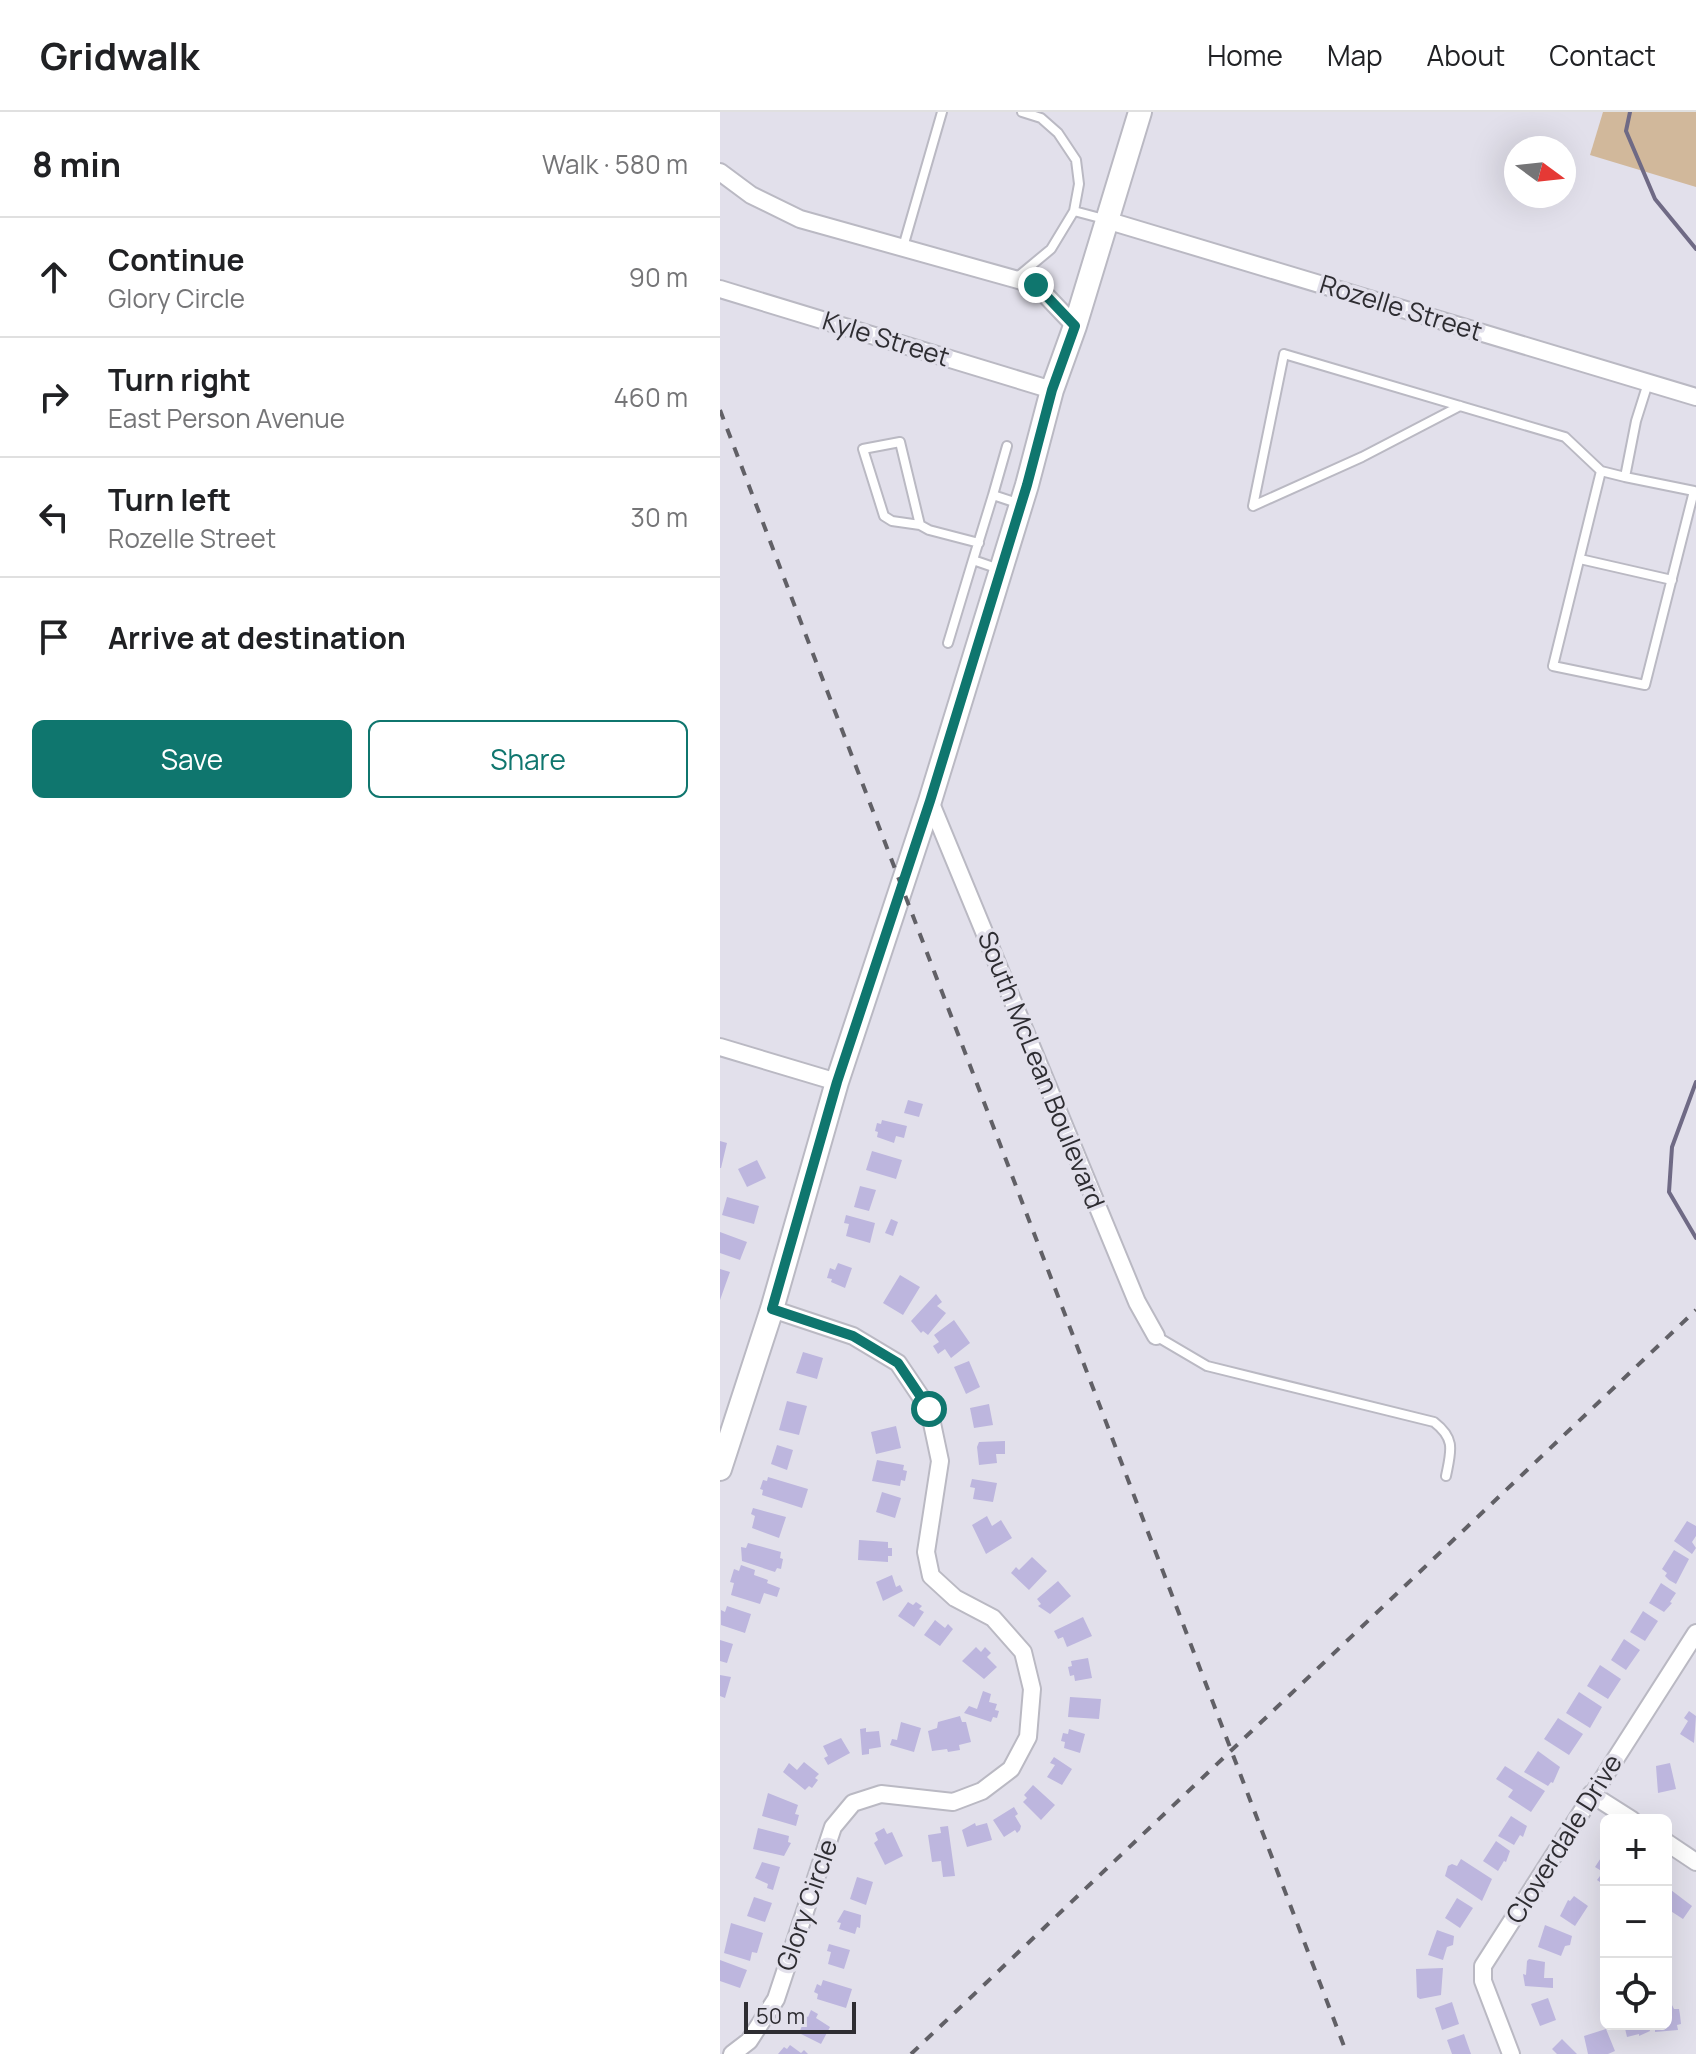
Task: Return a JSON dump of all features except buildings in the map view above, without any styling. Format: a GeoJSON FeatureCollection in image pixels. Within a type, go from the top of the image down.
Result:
{"type":"FeatureCollection","features":[{"type":"Feature","properties":{"kind":"main road"},"geometry":{"type":"LineString","coordinates":[[720,1469],[772,1309],[837,1082],[930,801],[1021,504],[1052,390],[1075,326],[1140,112]]}},
{"type":"Feature","properties":{"kind":"street"},"geometry":{"type":"LineString","coordinates":[[720,172],[751,195],[800,219],[1036,285],[1075,326]]}},
{"type":"Feature","properties":{"kind":"street","name":"Rozelle Street"},"geometry":{"type":"LineString","coordinates":[[1106,220],[1696,397]]}},
{"type":"Feature","properties":{"kind":"street","name":"Kyle Street"},"geometry":{"type":"LineString","coordinates":[[720,289],[1052,390]]}},
{"type":"Feature","properties":{"kind":"street","name":"South McLean Boulevard"},"geometry":{"type":"LineString","coordinates":[[930,801],[1137,1302],[1156,1336]]}},
{"type":"Feature","properties":{"kind":"street"},"geometry":{"type":"LineString","coordinates":[[720,1047],[837,1082]]}},
{"type":"Feature","properties":{"kind":"street","name":"Glory Circle"},"geometry":{"type":"LineString","coordinates":[[732,2054],[749,2041],[776,1999],[833,1827],[853,1803],[881,1794],[953,1802],[982,1791],[1011,1769],[1028,1737],[1032,1689],[1023,1652],[993,1618],[955,1598],[931,1576],[926,1552],[940,1461],[929,1409],[898,1363],[853,1336],[772,1309]]}},
{"type":"Feature","properties":{"kind":"street","name":"Cloverdale Drive"},"geometry":{"type":"LineString","coordinates":[[1511,2054],[1483,1981],[1483,1966],[1696,1633]]}},
{"type":"Feature","properties":{"kind":"street"},"geometry":{"type":"LineString","coordinates":[[1591,1794],[1623,1814]]}},
{"type":"Feature","properties":{"kind":"street"},"geometry":{"type":"LineString","coordinates":[[1672,1846],[1696,1862]]}},
{"type":"Feature","properties":{"kind":"lane"},"geometry":{"type":"LineString","coordinates":[[903,248],[942,112]]}},
{"type":"Feature","properties":{"kind":"lane"},"geometry":{"type":"LineString","coordinates":[[1014,279],[1051,249],[1074,211],[1079,184],[1076,160],[1049,125],[1041,118],[1022,112]]}},
{"type":"Feature","properties":{"kind":"lane"},"geometry":{"type":"LineString","coordinates":[[1074,211],[1106,220]]}},
{"type":"Feature","properties":{"kind":"lane"},"geometry":{"type":"LineString","coordinates":[[1460,406],[1362,457],[1253,506],[1284,354],[1565,437],[1601,471],[1694,491],[1645,685],[1553,666],[1601,471]]}},
{"type":"Feature","properties":{"kind":"lane"},"geometry":{"type":"LineString","coordinates":[[1625,477],[1636,421],[1648,383]]}},
{"type":"Feature","properties":{"kind":"lane"},"geometry":{"type":"LineString","coordinates":[[920,525],[900,442],[863,449],[884,516],[892,521],[920,525],[979,543]]}},
{"type":"Feature","properties":{"kind":"lane"},"geometry":{"type":"LineString","coordinates":[[948,643],[1007,446]]}},
{"type":"Feature","properties":{"kind":"lane"},"geometry":{"type":"LineString","coordinates":[[993,495],[1021,504]]}},
{"type":"Feature","properties":{"kind":"lane"},"geometry":{"type":"LineString","coordinates":[[1580,559],[1672,580]]}},
{"type":"Feature","properties":{"kind":"lane"},"geometry":{"type":"LineString","coordinates":[[973,560],[1001,570]]}},
{"type":"Feature","properties":{"kind":"lane"},"geometry":{"type":"LineString","coordinates":[[1156,1336],[1207,1366],[1434,1422],[1446,1432],[1451,1447],[1446,1476]]}},
{"type":"Feature","properties":{"kind":"shaded area"},"geometry":{"type":"Polygon","coordinates":[[[1603,112],[1696,112],[1696,187],[1590,155],[1603,112]]]}},
{"type":"Feature","properties":{"kind":"waterway"},"geometry":{"type":"LineString","coordinates":[[1630,112],[1626,131],[1655,199],[1696,249]]}},
{"type":"Feature","properties":{"kind":"waterway"},"geometry":{"type":"LineString","coordinates":[[1696,1082],[1672,1147],[1669,1192],[1696,1238]]}},
{"type":"Feature","properties":{"kind":"railway"},"geometry":{"type":"LineString","coordinates":[[720,410],[1347,2054]]}},
{"type":"Feature","properties":{"kind":"railway"},"geometry":{"type":"LineString","coordinates":[[911,2054],[1696,1310]]}},
{"type":"Feature","properties":{"kind":"route"},"geometry":{"type":"LineString","coordinates":[[929,1409],[898,1363],[853,1336],[772,1309],[837,1082],[930,801],[1027,485],[1052,390],[1075,326],[1036,285]]}}]}
